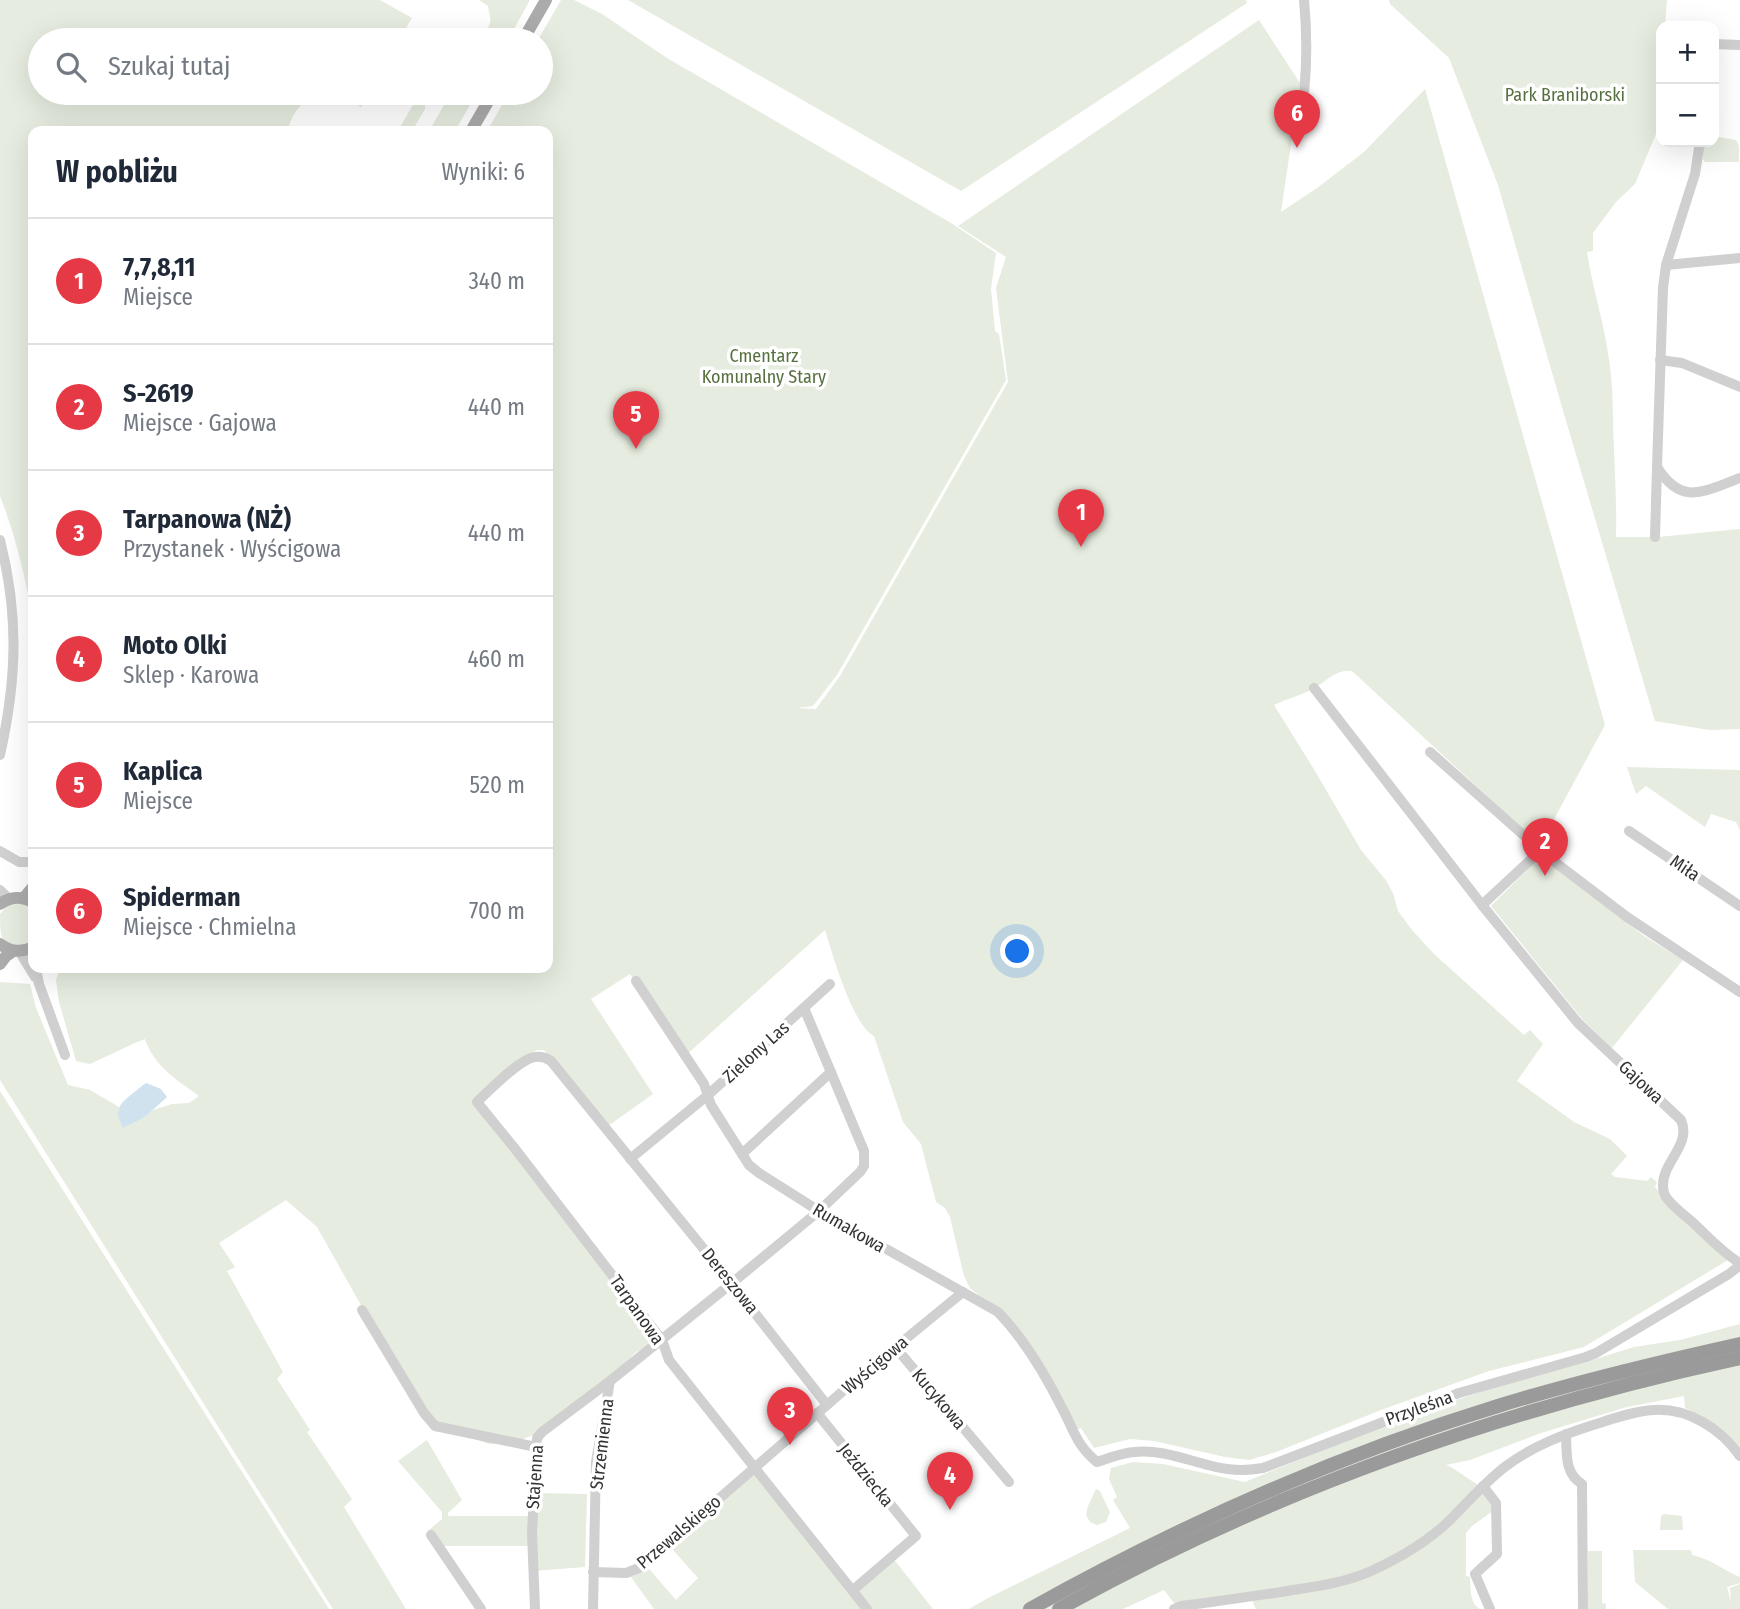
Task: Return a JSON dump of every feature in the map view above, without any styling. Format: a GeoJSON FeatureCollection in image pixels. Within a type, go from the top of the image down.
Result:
{"type":"FeatureCollection","features":[{"type":"Feature","properties":{"kind":"highway"},"geometry":{"type":"LineString","coordinates":[[1030,1609],[1209,1517],[1347,1459],[1553,1389],[1740,1343]]}},
{"type":"Feature","properties":{"kind":"highway"},"geometry":{"type":"LineString","coordinates":[[1059,1609],[1216,1530],[1351,1473],[1558,1403],[1740,1358]]}},
{"type":"Feature","properties":{"kind":"main road"},"geometry":{"type":"LineString","coordinates":[[530,28],[546,0]]}},
{"type":"Feature","properties":{"kind":"main road"},"geometry":{"type":"LineString","coordinates":[[474,126],[486,105]]}},
{"type":"Feature","properties":{"kind":"main road"},"geometry":{"type":"LineString","coordinates":[[3,898],[28,900]]}},
{"type":"Feature","properties":{"kind":"main road"},"geometry":{"type":"LineString","coordinates":[[0,944],[16,951]]}},
{"type":"Feature","properties":{"kind":"main road"},"geometry":{"type":"LineString","coordinates":[[0,964],[6,956],[28,948]]}},
{"type":"Feature","properties":{"kind":"street"},"geometry":{"type":"LineString","coordinates":[[1299,126],[1306,67],[1304,0]]}},
{"type":"Feature","properties":{"kind":"street"},"geometry":{"type":"LineString","coordinates":[[1719,44],[1740,45]]}},
{"type":"Feature","properties":{"kind":"street"},"geometry":{"type":"LineString","coordinates":[[1655,537],[1663,288],[1666,265],[1695,174],[1699,147]]}},
{"type":"Feature","properties":{"kind":"street"},"geometry":{"type":"LineString","coordinates":[[1666,265],[1740,258]]}},
{"type":"Feature","properties":{"kind":"street"},"geometry":{"type":"LineString","coordinates":[[1660,359],[1682,363],[1740,387]]}},
{"type":"Feature","properties":{"kind":"street"},"geometry":{"type":"LineString","coordinates":[[1657,467],[1671,486],[1690,492],[1708,490],[1740,478]]}},
{"type":"Feature","properties":{"kind":"street"},"geometry":{"type":"LineString","coordinates":[[0,540],[10,586],[14,628],[12,677],[0,755]]}},
{"type":"Feature","properties":{"kind":"street","name":"Gajowa"},"geometry":{"type":"LineString","coordinates":[[1314,688],[1482,905],[1578,1023],[1681,1120],[1684,1136],[1664,1177],[1664,1193],[1678,1210],[1740,1264]]}},
{"type":"Feature","properties":{"kind":"street"},"geometry":{"type":"LineString","coordinates":[[1430,752],[1541,850],[1627,917],[1740,992]]}},
{"type":"Feature","properties":{"kind":"street","name":"Miła"},"geometry":{"type":"LineString","coordinates":[[1629,831],[1740,906]]}},
{"type":"Feature","properties":{"kind":"street"},"geometry":{"type":"LineString","coordinates":[[1482,905],[1541,850]]}},
{"type":"Feature","properties":{"kind":"street"},"geometry":{"type":"LineString","coordinates":[[0,851],[19,862],[28,862]]}},
{"type":"Feature","properties":{"kind":"street"},"geometry":{"type":"LineString","coordinates":[[16,951],[28,968]]}},
{"type":"Feature","properties":{"kind":"street"},"geometry":{"type":"LineString","coordinates":[[31,973],[39,984]]}},
{"type":"Feature","properties":{"kind":"street"},"geometry":{"type":"LineString","coordinates":[[37,973],[65,1055]]}},
{"type":"Feature","properties":{"kind":"street","name":"Rumakowa"},"geometry":{"type":"LineString","coordinates":[[636,981],[704,1084],[711,1105],[749,1165],[819,1211],[998,1312],[1012,1326],[1063,1408],[1084,1451]]}},
{"type":"Feature","properties":{"kind":"street","name":"Zielony Las"},"geometry":{"type":"LineString","coordinates":[[708,1095],[830,984]]}},
{"type":"Feature","properties":{"kind":"street","name":"Zielony Las"},"geometry":{"type":"LineString","coordinates":[[804,1008],[865,1158],[860,1172],[819,1211]]}},
{"type":"Feature","properties":{"kind":"street","name":"Tarpanowa"},"geometry":{"type":"LineString","coordinates":[[551,1061],[544,1057],[530,1058],[514,1068],[477,1102],[524,1159],[662,1340],[669,1360],[867,1609]]}},
{"type":"Feature","properties":{"kind":"street","name":"Dereszowa"},"geometry":{"type":"LineString","coordinates":[[551,1061],[732,1283],[827,1405]]}},
{"type":"Feature","properties":{"kind":"street"},"geometry":{"type":"LineString","coordinates":[[742,1154],[831,1072]]}},
{"type":"Feature","properties":{"kind":"street"},"geometry":{"type":"LineString","coordinates":[[630,1159],[708,1095]]}},
{"type":"Feature","properties":{"kind":"street","name":"Strzemienna"},"geometry":{"type":"LineString","coordinates":[[593,1609],[596,1462],[610,1381],[819,1211]]}},
{"type":"Feature","properties":{"kind":"street","name":"Przyleśna"},"geometry":{"type":"LineString","coordinates":[[1084,1451],[1097,1462],[1126,1453],[1147,1451],[1228,1469],[1263,1468],[1458,1394],[1596,1353],[1729,1274],[1740,1264]]}},
{"type":"Feature","properties":{"kind":"street","name":"Wyścigowa"},"geometry":{"type":"LineString","coordinates":[[755,1467],[963,1292]]}},
{"type":"Feature","properties":{"kind":"street"},"geometry":{"type":"LineString","coordinates":[[362,1310],[424,1413],[435,1426],[536,1447]]}},
{"type":"Feature","properties":{"kind":"street","name":"Kucykowa"},"geometry":{"type":"LineString","coordinates":[[896,1348],[1009,1482]]}},
{"type":"Feature","properties":{"kind":"street","name":"Stajenna"},"geometry":{"type":"LineString","coordinates":[[535,1609],[531,1533],[537,1438],[610,1381]]}},
{"type":"Feature","properties":{"kind":"street"},"geometry":{"type":"LineString","coordinates":[[1174,1609],[1316,1587],[1366,1573],[1412,1550],[1431,1536],[1507,1465],[1527,1452],[1566,1434],[1643,1412],[1666,1410],[1689,1416],[1714,1429],[1740,1456]]}},
{"type":"Feature","properties":{"kind":"street","name":"Jeździecka"},"geometry":{"type":"LineString","coordinates":[[817,1413],[916,1536],[853,1590]]}},
{"type":"Feature","properties":{"kind":"street"},"geometry":{"type":"LineString","coordinates":[[1566,1434],[1569,1470],[1574,1479],[1582,1484],[1583,1609]]}},
{"type":"Feature","properties":{"kind":"street","name":"Przewalskiego"},"geometry":{"type":"LineString","coordinates":[[593,1572],[626,1573],[639,1568],[755,1467]]}},
{"type":"Feature","properties":{"kind":"street"},"geometry":{"type":"LineString","coordinates":[[1483,1486],[1496,1503],[1497,1554],[1475,1574],[1490,1609]]}},
{"type":"Feature","properties":{"kind":"street"},"geometry":{"type":"LineString","coordinates":[[431,1535],[481,1609]]}},
{"type":"Feature","properties":{"kind":"green space"},"geometry":{"type":"Polygon","coordinates":[[[0,0],[380,0],[412,18],[406,28],[28,28],[28,105],[301,105],[289,126],[28,126],[28,596],[0,496],[0,0]]]}},
{"type":"Feature","properties":{"kind":"green space"},"geometry":{"type":"Polygon","coordinates":[[[479,0],[530,0],[515,28],[488,28],[490,21],[488,6],[479,0]]]}},
{"type":"Feature","properties":{"kind":"green space","name":"Cmentarz Komunalny Stary"},"geometry":{"type":"Polygon","coordinates":[[[561,0],[574,0],[602,14],[667,58],[951,223],[996,253],[991,289],[995,331],[999,334],[1006,380],[837,675],[813,706],[797,708],[816,709],[840,676],[1008,382],[996,288],[1006,257],[958,226],[1259,20],[1300,83],[1281,212],[1364,152],[1425,89],[1605,725],[1540,845],[1352,671],[1335,674],[1311,690],[1274,705],[1361,850],[1385,879],[1393,893],[1398,911],[1412,930],[1434,954],[1524,1035],[1530,1030],[1543,1044],[1517,1081],[1574,1122],[1610,1139],[1627,1156],[1611,1174],[1615,1177],[1647,1181],[1651,1177],[1657,1182],[1655,1187],[1669,1204],[1728,1260],[1584,1347],[1489,1371],[1276,1452],[1249,1460],[1154,1441],[1130,1439],[1094,1448],[1081,1428],[1076,1430],[1059,1392],[981,1297],[970,1288],[964,1276],[950,1217],[945,1208],[936,1202],[921,1144],[903,1122],[874,1036],[866,1030],[851,1004],[825,930],[684,1057],[630,974],[591,999],[653,1094],[605,1128],[544,1050],[536,1050],[477,1102],[658,1340],[635,1353],[622,1367],[572,1407],[546,1423],[536,1434],[507,1444],[489,1444],[443,1428],[424,1417],[317,1227],[286,1200],[219,1243],[235,1267],[227,1271],[283,1372],[277,1379],[310,1430],[307,1432],[352,1499],[344,1507],[406,1609],[333,1609],[0,1080],[0,982],[30,984],[36,1008],[68,1085],[90,1090],[119,1107],[118,1113],[136,1121],[153,1110],[172,1104],[189,1103],[199,1096],[160,1065],[145,1039],[90,1064],[76,1061],[59,1002],[56,980],[58,973],[553,973],[553,126],[490,126],[502,105],[553,105],[553,28],[545,28],[561,0]]]}},
{"type":"Feature","properties":{"kind":"green space"},"geometry":{"type":"Polygon","coordinates":[[[628,0],[1246,0],[1247,3],[961,191],[628,0]]]}},
{"type":"Feature","properties":{"kind":"green space","name":"Park Braniborski"},"geometry":{"type":"Polygon","coordinates":[[[1389,0],[1667,0],[1665,21],[1656,21],[1656,134],[1635,184],[1616,202],[1593,233],[1593,251],[1587,252],[1610,370],[1616,537],[1658,537],[1740,529],[1740,729],[1709,730],[1655,721],[1498,185],[1449,58],[1390,4],[1389,0]]]}},
{"type":"Feature","properties":{"kind":"green space"},"geometry":{"type":"Polygon","coordinates":[[[413,105],[425,105],[415,126],[401,126],[413,105]]]}},
{"type":"Feature","properties":{"kind":"green space"},"geometry":{"type":"Polygon","coordinates":[[[444,105],[470,105],[458,126],[432,126],[444,105]]]}},
{"type":"Feature","properties":{"kind":"green space"},"geometry":{"type":"Polygon","coordinates":[[[1719,137],[1736,140],[1739,146],[1739,162],[1705,162],[1704,147],[1719,147],[1719,137]]]}},
{"type":"Feature","properties":{"kind":"green space"},"geometry":{"type":"Polygon","coordinates":[[[1627,767],[1740,770],[1740,830],[1736,822],[1711,814],[1705,827],[1646,786],[1636,794],[1627,767]]]}},
{"type":"Feature","properties":{"kind":"green space"},"geometry":{"type":"Polygon","coordinates":[[[1541,856],[1644,936],[1683,960],[1612,1048],[1583,1020],[1491,906],[1541,856]]]}},
{"type":"Feature","properties":{"kind":"green space"},"geometry":{"type":"Polygon","coordinates":[[[15,903],[28,906],[28,942],[13,944],[2,937],[0,914],[15,903]]]}},
{"type":"Feature","properties":{"kind":"green space"},"geometry":{"type":"Polygon","coordinates":[[[0,1091],[329,1609],[0,1609],[0,1091]]]}},
{"type":"Feature","properties":{"kind":"green space"},"geometry":{"type":"Polygon","coordinates":[[[1740,1324],[1740,1447],[1715,1424],[1685,1408],[1684,1396],[1627,1407],[1541,1433],[1470,1460],[1446,1465],[1481,1487],[1488,1494],[1494,1510],[1466,1533],[1466,1576],[1470,1577],[1472,1599],[1480,1609],[1256,1609],[1250,1596],[1177,1607],[1164,1590],[1123,1609],[969,1609],[1130,1528],[1113,1500],[1117,1497],[1109,1479],[1111,1468],[1133,1462],[1163,1464],[1245,1482],[1356,1436],[1532,1375],[1634,1347],[1680,1340],[1740,1324]]]}},
{"type":"Feature","properties":{"kind":"green space"},"geometry":{"type":"Polygon","coordinates":[[[427,1440],[462,1500],[448,1516],[531,1516],[533,1493],[587,1494],[585,1567],[533,1571],[531,1546],[439,1546],[428,1531],[442,1519],[442,1512],[398,1461],[427,1440]]]}},
{"type":"Feature","properties":{"kind":"green space"},"geometry":{"type":"Polygon","coordinates":[[[752,1466],[852,1590],[892,1557],[933,1609],[654,1609],[628,1573],[644,1563],[676,1600],[698,1578],[667,1541],[752,1466]]]}},
{"type":"Feature","properties":{"kind":"green space"},"geometry":{"type":"Polygon","coordinates":[[[1096,1489],[1100,1491],[1110,1512],[1106,1522],[1097,1525],[1090,1522],[1086,1515],[1096,1489]]]}},
{"type":"Feature","properties":{"kind":"green space"},"geometry":{"type":"Polygon","coordinates":[[[1661,1516],[1682,1516],[1683,1530],[1660,1530],[1661,1516]]]}},
{"type":"Feature","properties":{"kind":"green space"},"geometry":{"type":"Polygon","coordinates":[[[1633,1550],[1691,1550],[1692,1555],[1740,1577],[1740,1583],[1727,1587],[1731,1602],[1730,1588],[1740,1584],[1740,1609],[1668,1609],[1635,1582],[1633,1550]]]}},
{"type":"Feature","properties":{"kind":"green space"},"geometry":{"type":"Polygon","coordinates":[[[1588,1551],[1602,1551],[1602,1603],[1606,1604],[1606,1609],[1588,1609],[1588,1551]]]}},
{"type":"Feature","properties":{"kind":"water"},"geometry":{"type":"Polygon","coordinates":[[[146,1083],[161,1089],[167,1097],[145,1117],[123,1128],[118,1113],[121,1105],[146,1083]]]}},
{"type":"Feature","properties":{"kind":"place","name":"Spiderman"},"geometry":{"type":"Point","coordinates":[1297,148]}},
{"type":"Feature","properties":{"kind":"place","name":"Kaplica"},"geometry":{"type":"Point","coordinates":[636,449]}},
{"type":"Feature","properties":{"kind":"place","name":"7,7,8,11"},"geometry":{"type":"Point","coordinates":[1081,547]}},
{"type":"Feature","properties":{"kind":"place","name":"S-2619"},"geometry":{"type":"Point","coordinates":[1545,876]}},
{"type":"Feature","properties":{"kind":"place","name":"Tarpanowa (NŻ)"},"geometry":{"type":"Point","coordinates":[790,1445]}},
{"type":"Feature","properties":{"kind":"place","name":"Moto Olki"},"geometry":{"type":"Point","coordinates":[950,1510]}}]}
